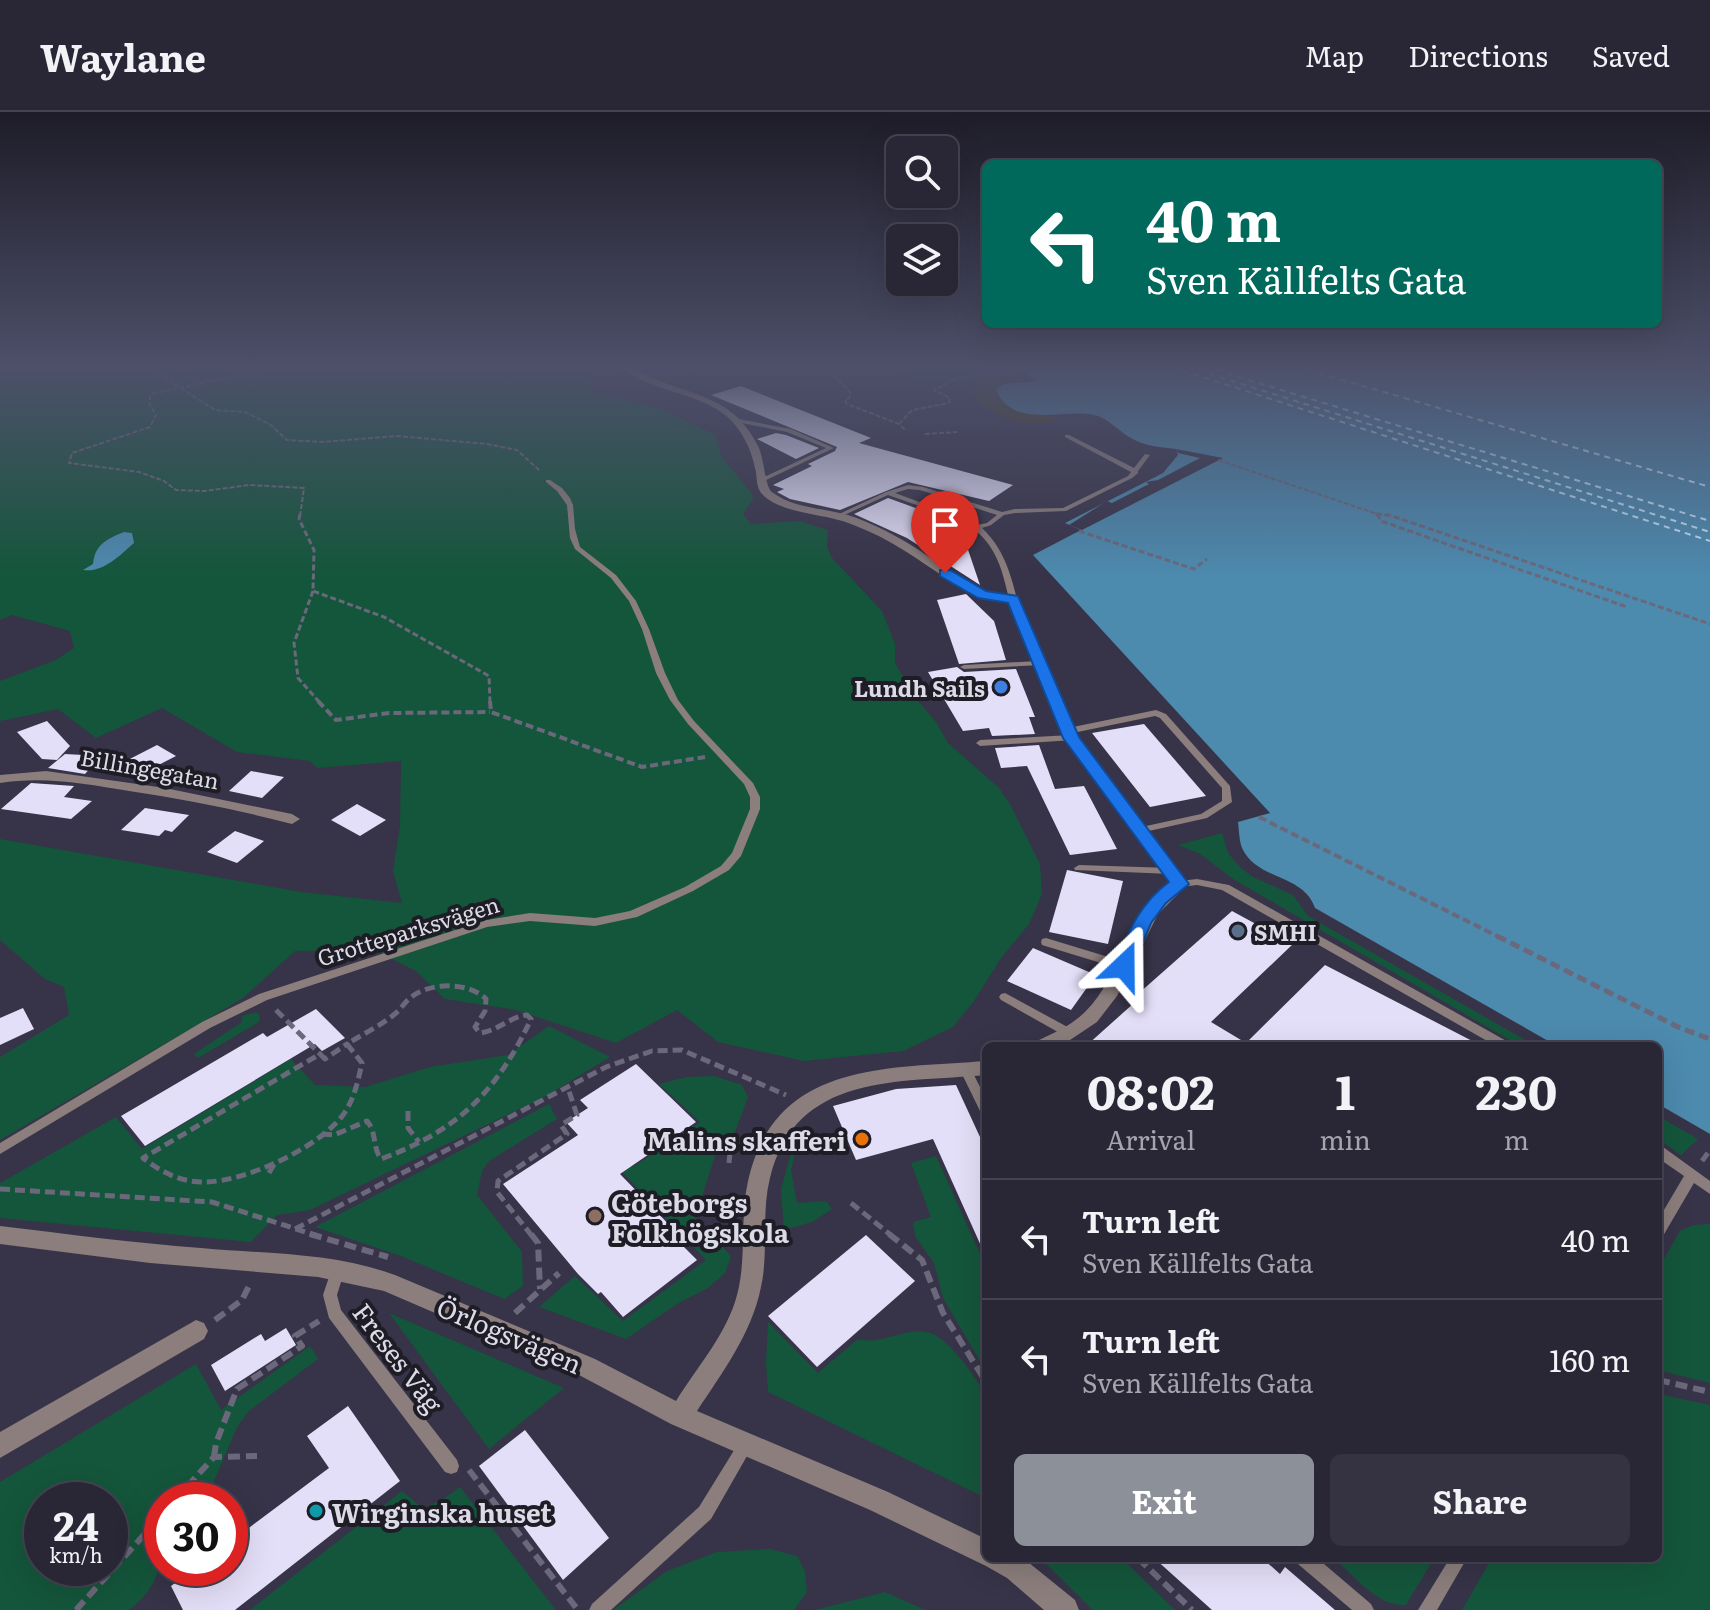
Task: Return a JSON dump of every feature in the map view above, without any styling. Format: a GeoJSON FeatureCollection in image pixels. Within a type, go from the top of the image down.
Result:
{"type":"FeatureCollection","features":[{"type":"Feature","properties":{"kind":"street"},"geometry":{"type":"LineString","coordinates":[[747,437],[761,464],[762,488],[770,496],[814,511],[840,515],[899,542],[983,595],[1013,599],[1070,734],[1175,877],[1142,921],[1124,966],[1097,1012],[1055,1042]]}},
{"type":"Feature","properties":{"kind":"street","name":"Billingegatan"},"geometry":{"type":"LineString","coordinates":[[0,779],[29,774],[64,776],[196,797],[292,819]]}},
{"type":"Feature","properties":{"kind":"street"},"geometry":{"type":"LineString","coordinates":[[680,1416],[730,1335],[749,1290],[754,1215],[764,1157],[780,1124],[803,1102],[854,1082],[976,1069]]}},
{"type":"Feature","properties":{"kind":"street","name":"Örlogsvägen"},"geometry":{"type":"LineString","coordinates":[[0,1235],[260,1263],[310,1264],[387,1282],[587,1367],[680,1416],[959,1537],[982,1551]]}},
{"type":"Feature","properties":{"kind":"street"},"geometry":{"type":"LineString","coordinates":[[0,1446],[196,1331]]}},
{"type":"Feature","properties":{"kind":"street"},"geometry":{"type":"LineString","coordinates":[[1002,1562],[1065,1610]]}},
{"type":"Feature","properties":{"kind":"lane"},"geometry":{"type":"LineString","coordinates":[[762,480],[831,448],[805,437]]}},
{"type":"Feature","properties":{"kind":"lane"},"geometry":{"type":"LineString","coordinates":[[1069,437],[1136,472]]}},
{"type":"Feature","properties":{"kind":"lane"},"geometry":{"type":"LineString","coordinates":[[840,515],[908,487],[921,488],[1002,514],[1064,510],[1136,472],[1147,455]]}},
{"type":"Feature","properties":{"kind":"lane","name":"Grotteparksvägen"},"geometry":{"type":"LineString","coordinates":[[0,1149],[206,1025],[263,997],[456,933],[508,919],[550,917],[595,922],[633,914],[711,878],[737,854],[755,809],[755,797],[748,783],[676,703],[664,684],[641,618],[630,597],[623,586],[577,548],[573,540],[572,508],[548,481]]}},
{"type":"Feature","properties":{"kind":"lane"},"geometry":{"type":"LineString","coordinates":[[888,493],[978,527],[1003,556],[1013,599]]}},
{"type":"Feature","properties":{"kind":"lane"},"geometry":{"type":"LineString","coordinates":[[978,527],[989,524],[1002,514]]}},
{"type":"Feature","properties":{"kind":"lane"},"geometry":{"type":"LineString","coordinates":[[964,667],[1038,663]]}},
{"type":"Feature","properties":{"kind":"lane"},"geometry":{"type":"LineString","coordinates":[[980,743],[1070,734],[1156,713],[1163,716],[1227,788],[1227,802],[1211,813],[1140,830]]}},
{"type":"Feature","properties":{"kind":"lane"},"geometry":{"type":"LineString","coordinates":[[1079,868],[1175,877],[1225,887],[1499,1042]]}},
{"type":"Feature","properties":{"kind":"lane"},"geometry":{"type":"LineString","coordinates":[[1046,942],[1124,966]]}},
{"type":"Feature","properties":{"kind":"lane"},"geometry":{"type":"LineString","coordinates":[[1005,997],[1069,1033]]}},
{"type":"Feature","properties":{"kind":"lane"},"geometry":{"type":"LineString","coordinates":[[976,1069],[982,1095]]}},
{"type":"Feature","properties":{"kind":"lane"},"geometry":{"type":"LineString","coordinates":[[1662,1154],[1710,1188]]}},
{"type":"Feature","properties":{"kind":"lane"},"geometry":{"type":"LineString","coordinates":[[1662,1225],[1691,1176]]}},
{"type":"Feature","properties":{"kind":"lane","name":"Freses Väg"},"geometry":{"type":"LineString","coordinates":[[338,1269],[330,1295],[334,1311],[451,1466]]}},
{"type":"Feature","properties":{"kind":"lane"},"geometry":{"type":"LineString","coordinates":[[598,1610],[705,1513],[747,1443]]}},
{"type":"Feature","properties":{"kind":"lane"},"geometry":{"type":"LineString","coordinates":[[1309,1562],[1365,1610]]}},
{"type":"Feature","properties":{"kind":"lane"},"geometry":{"type":"LineString","coordinates":[[1427,1610],[1457,1562]]}},
{"type":"Feature","properties":{"kind":"path"},"geometry":{"type":"LineString","coordinates":[[120,437],[72,453],[69,463],[97,469],[134,469],[163,478],[176,490],[205,491],[249,485],[304,488],[299,519],[314,550],[313,591],[294,643],[298,678],[336,720],[389,713],[491,712],[642,767],[724,754]]}},
{"type":"Feature","properties":{"kind":"path"},"geometry":{"type":"LineString","coordinates":[[284,437],[287,440],[322,442],[386,437]]}},
{"type":"Feature","properties":{"kind":"path"},"geometry":{"type":"LineString","coordinates":[[407,437],[487,444],[517,450],[548,481]]}},
{"type":"Feature","properties":{"kind":"path"},"geometry":{"type":"LineString","coordinates":[[1218,460],[1710,624]]}},
{"type":"Feature","properties":{"kind":"path"},"geometry":{"type":"LineString","coordinates":[[1377,514],[1381,521],[1627,607]]}},
{"type":"Feature","properties":{"kind":"path"},"geometry":{"type":"LineString","coordinates":[[1079,531],[1194,569],[1207,559]]}},
{"type":"Feature","properties":{"kind":"path"},"geometry":{"type":"LineString","coordinates":[[313,591],[384,617],[489,676],[491,712]]}},
{"type":"Feature","properties":{"kind":"path"},"geometry":{"type":"LineString","coordinates":[[1259,817],[1678,1027],[1710,1039]]}},
{"type":"Feature","properties":{"kind":"path"},"geometry":{"type":"LineString","coordinates":[[263,997],[325,1059],[397,1013],[417,991],[439,985],[480,993],[486,999],[485,1011],[475,1027],[480,1033],[492,1032],[516,1015],[527,1015],[531,1019],[502,1071],[462,1120],[381,1159],[376,1152],[374,1128],[367,1121],[354,1124],[333,1136],[322,1134]]}},
{"type":"Feature","properties":{"kind":"path"},"geometry":{"type":"LineString","coordinates":[[320,1054],[143,1158],[167,1174],[209,1182],[277,1160],[322,1134],[339,1120],[357,1091],[362,1063],[347,1044]]}},
{"type":"Feature","properties":{"kind":"path"},"geometry":{"type":"LineString","coordinates":[[294,1229],[643,1052],[669,1048],[682,1050],[803,1102]]}},
{"type":"Feature","properties":{"kind":"path"},"geometry":{"type":"LineString","coordinates":[[540,1289],[538,1243],[497,1192],[498,1181],[567,1134],[561,1125],[577,1115],[568,1088]]}},
{"type":"Feature","properties":{"kind":"path"},"geometry":{"type":"LineString","coordinates":[[408,1111],[405,1122],[409,1134],[419,1142]]}},
{"type":"Feature","properties":{"kind":"path"},"geometry":{"type":"LineString","coordinates":[[799,1145],[835,1147]]}},
{"type":"Feature","properties":{"kind":"path"},"geometry":{"type":"LineString","coordinates":[[269,1173],[277,1160]]}},
{"type":"Feature","properties":{"kind":"path"},"geometry":{"type":"LineString","coordinates":[[851,1203],[922,1260],[943,1313],[982,1376]]}},
{"type":"Feature","properties":{"kind":"path"},"geometry":{"type":"LineString","coordinates":[[196,1331],[242,1300],[260,1263]]}},
{"type":"Feature","properties":{"kind":"path"},"geometry":{"type":"LineString","coordinates":[[513,1314],[559,1273]]}},
{"type":"Feature","properties":{"kind":"path"},"geometry":{"type":"LineString","coordinates":[[191,1482],[214,1457],[216,1443],[237,1389],[302,1346],[295,1336],[334,1311]]}},
{"type":"Feature","properties":{"kind":"path"},"geometry":{"type":"LineString","coordinates":[[1662,1381],[1710,1392]]}},
{"type":"Feature","properties":{"kind":"path"},"geometry":{"type":"LineString","coordinates":[[214,1457],[257,1456]]}},
{"type":"Feature","properties":{"kind":"path"},"geometry":{"type":"LineString","coordinates":[[451,1466],[468,1469],[578,1610]]}},
{"type":"Feature","properties":{"kind":"path"},"geometry":{"type":"LineString","coordinates":[[76,1610],[144,1535]]}},
{"type":"Feature","properties":{"kind":"path"},"geometry":{"type":"LineString","coordinates":[[1142,1562],[1192,1610]]}},
{"type":"Feature","properties":{"kind":"green space"},"geometry":{"type":"Polygon","coordinates":[[[0,437],[716,437],[721,456],[752,494],[753,499],[743,514],[751,524],[799,521],[828,530],[827,547],[832,558],[882,611],[895,644],[895,663],[916,699],[936,722],[948,743],[999,788],[1010,804],[1040,864],[1042,894],[1029,924],[953,1027],[903,1051],[804,1061],[718,1042],[677,1010],[616,1043],[516,1010],[445,999],[416,971],[374,950],[295,951],[243,998],[0,1140],[0,1057],[69,1015],[64,987],[45,979],[0,940],[0,839],[301,892],[402,903],[393,871],[400,826],[401,761],[317,768],[310,761],[237,752],[162,708],[96,738],[58,709],[0,721],[0,681],[56,660],[74,648],[70,631],[12,615],[0,620],[0,437]]]}},
{"type":"Feature","properties":{"kind":"green space"},"geometry":{"type":"Polygon","coordinates":[[[1222,833],[1228,853],[1239,866],[1251,876],[1293,895],[1308,916],[1529,1042],[1513,1042],[1233,879],[1200,854],[1178,845],[1222,833]]]}},
{"type":"Feature","properties":{"kind":"green space"},"geometry":{"type":"Polygon","coordinates":[[[256,1012],[260,1016],[259,1022],[198,1058],[194,1054],[242,1022],[242,1016],[256,1012]]]}},
{"type":"Feature","properties":{"kind":"green space"},"geometry":{"type":"Polygon","coordinates":[[[549,1026],[610,1057],[546,1096],[310,1210],[277,1215],[251,1242],[0,1218],[0,1183],[116,1117],[142,1149],[291,1059],[315,1085],[365,1087],[430,1067],[508,1055],[549,1026]]]}},
{"type":"Feature","properties":{"kind":"green space"},"geometry":{"type":"Polygon","coordinates":[[[714,1076],[742,1085],[748,1097],[735,1132],[721,1137],[695,1218],[731,1256],[725,1273],[708,1288],[677,1304],[626,1339],[539,1307],[575,1276],[623,1321],[706,1260],[606,1155],[615,1149],[633,1167],[700,1122],[659,1084],[686,1077],[714,1076]]]}},
{"type":"Feature","properties":{"kind":"green space"},"geometry":{"type":"Polygon","coordinates":[[[549,1104],[557,1119],[489,1161],[482,1171],[477,1195],[522,1252],[523,1286],[504,1299],[401,1256],[315,1227],[549,1104]]]}},
{"type":"Feature","properties":{"kind":"green space"},"geometry":{"type":"Polygon","coordinates":[[[1662,1118],[1698,1139],[1681,1155],[1662,1142],[1662,1118]]]}},
{"type":"Feature","properties":{"kind":"green space"},"geometry":{"type":"Polygon","coordinates":[[[792,1149],[796,1149],[791,1170],[797,1203],[826,1201],[832,1209],[812,1222],[784,1230],[781,1189],[792,1149]]]}},
{"type":"Feature","properties":{"kind":"green space"},"geometry":{"type":"Polygon","coordinates":[[[936,1156],[982,1258],[982,1364],[943,1298],[934,1263],[915,1236],[913,1222],[931,1217],[911,1163],[936,1156]]]}},
{"type":"Feature","properties":{"kind":"green space"},"geometry":{"type":"Polygon","coordinates":[[[1710,1224],[1710,1383],[1662,1371],[1662,1262],[1680,1231],[1693,1225],[1710,1224]]]}},
{"type":"Feature","properties":{"kind":"green space"},"geometry":{"type":"Polygon","coordinates":[[[389,1313],[564,1388],[489,1449],[389,1313]]]}},
{"type":"Feature","properties":{"kind":"green space"},"geometry":{"type":"Polygon","coordinates":[[[768,1322],[818,1373],[858,1339],[876,1340],[921,1331],[937,1337],[954,1351],[982,1389],[982,1496],[768,1392],[768,1322]]]}},
{"type":"Feature","properties":{"kind":"green space"},"geometry":{"type":"Polygon","coordinates":[[[310,1346],[318,1359],[249,1411],[237,1427],[214,1482],[144,1482],[144,1586],[151,1586],[129,1610],[0,1610],[0,1482],[196,1364],[221,1410],[310,1346]]]}},
{"type":"Feature","properties":{"kind":"green space"},"geometry":{"type":"Polygon","coordinates":[[[1662,1395],[1710,1405],[1710,1610],[1462,1610],[1490,1562],[1662,1562],[1662,1395]]]}},
{"type":"Feature","properties":{"kind":"green space"},"geometry":{"type":"Polygon","coordinates":[[[460,1487],[556,1610],[250,1610],[402,1491],[423,1508],[442,1500],[460,1487]]]}},
{"type":"Feature","properties":{"kind":"green space"},"geometry":{"type":"Polygon","coordinates":[[[770,1549],[797,1556],[805,1571],[807,1592],[794,1610],[613,1610],[667,1571],[717,1552],[770,1549]]]}},
{"type":"Feature","properties":{"kind":"green space"},"geometry":{"type":"Polygon","coordinates":[[[1044,1562],[1125,1562],[1175,1610],[1093,1610],[1044,1562]]]}},
{"type":"Feature","properties":{"kind":"green space"},"geometry":{"type":"Polygon","coordinates":[[[1338,1562],[1432,1562],[1406,1605],[1376,1596],[1338,1562]]]}},
{"type":"Feature","properties":{"kind":"green space"},"geometry":{"type":"Polygon","coordinates":[[[885,1592],[925,1610],[815,1610],[885,1592]]]}},
{"type":"Feature","properties":{"kind":"water"},"geometry":{"type":"Polygon","coordinates":[[[1130,437],[1710,437],[1710,1134],[1662,1106],[1662,1042],[1550,1042],[1315,908],[1301,888],[1249,859],[1241,845],[1238,822],[1270,813],[1033,555],[1081,530],[1065,523],[1163,473],[1178,455],[1176,449],[1130,437]]]}},
{"type":"Feature","properties":{"kind":"water"},"geometry":{"type":"Polygon","coordinates":[[[124,532],[132,533],[134,543],[104,566],[83,570],[93,564],[96,552],[103,543],[124,532]]]}},
{"type":"Feature","properties":{"kind":"pier"},"geometry":{"type":"Polygon","coordinates":[[[1176,449],[1223,458],[1082,530],[1069,525],[1107,501],[1112,503],[1149,484],[1146,482],[1158,480],[1200,458],[1178,453],[1176,449]]]}},
{"type":"Feature","properties":{"kind":"building"},"geometry":{"type":"Polygon","coordinates":[[[791,437],[819,448],[796,459],[757,439],[791,437]]]}},
{"type":"Feature","properties":{"kind":"building"},"geometry":{"type":"Polygon","coordinates":[[[813,437],[868,437],[871,438],[859,443],[1013,485],[989,501],[908,482],[840,510],[790,499],[777,492],[784,489],[773,485],[812,466],[808,464],[835,451],[837,447],[813,437]]]}},
{"type":"Feature","properties":{"kind":"building"},"geometry":{"type":"Polygon","coordinates":[[[888,498],[935,515],[963,535],[980,585],[907,538],[854,514],[888,498]]]}},
{"type":"Feature","properties":{"kind":"building"},"geometry":{"type":"Polygon","coordinates":[[[966,594],[994,621],[1006,660],[959,664],[937,600],[966,594]]]}},
{"type":"Feature","properties":{"kind":"building"},"geometry":{"type":"Polygon","coordinates":[[[957,667],[964,672],[1016,669],[1035,717],[1029,717],[1035,734],[992,736],[989,728],[963,731],[928,672],[957,667]]]}},
{"type":"Feature","properties":{"kind":"building"},"geometry":{"type":"Polygon","coordinates":[[[47,721],[70,746],[57,760],[42,759],[17,732],[47,721]]]}},
{"type":"Feature","properties":{"kind":"building"},"geometry":{"type":"Polygon","coordinates":[[[1144,724],[1206,796],[1150,807],[1092,733],[1144,724]]]}},
{"type":"Feature","properties":{"kind":"building"},"geometry":{"type":"Polygon","coordinates":[[[157,745],[176,756],[141,774],[122,763],[157,745]]]}},
{"type":"Feature","properties":{"kind":"building"},"geometry":{"type":"Polygon","coordinates":[[[1039,745],[1055,789],[1084,786],[1117,849],[1070,855],[1027,766],[1001,768],[995,748],[1039,745]]]}},
{"type":"Feature","properties":{"kind":"building"},"geometry":{"type":"Polygon","coordinates":[[[65,754],[101,756],[85,774],[48,768],[65,754]]]}},
{"type":"Feature","properties":{"kind":"building"},"geometry":{"type":"Polygon","coordinates":[[[251,771],[284,777],[262,798],[229,791],[251,771]]]}},
{"type":"Feature","properties":{"kind":"building"},"geometry":{"type":"Polygon","coordinates":[[[31,783],[74,786],[64,797],[92,801],[71,819],[1,809],[31,783]]]}},
{"type":"Feature","properties":{"kind":"building"},"geometry":{"type":"Polygon","coordinates":[[[357,804],[386,820],[360,836],[331,820],[357,804]]]}},
{"type":"Feature","properties":{"kind":"building"},"geometry":{"type":"Polygon","coordinates":[[[145,808],[189,815],[172,832],[165,830],[159,836],[121,830],[145,808]]]}},
{"type":"Feature","properties":{"kind":"building"},"geometry":{"type":"Polygon","coordinates":[[[235,831],[264,841],[237,863],[207,852],[235,831]]]}},
{"type":"Feature","properties":{"kind":"building"},"geometry":{"type":"Polygon","coordinates":[[[1067,870],[1123,881],[1108,944],[1049,932],[1067,870]]]}},
{"type":"Feature","properties":{"kind":"building"},"geometry":{"type":"Polygon","coordinates":[[[1232,911],[1293,944],[1211,1022],[1244,1042],[1090,1042],[1134,1003],[1130,1001],[1232,911]]]}},
{"type":"Feature","properties":{"kind":"building"},"geometry":{"type":"Polygon","coordinates":[[[1033,948],[1096,975],[1071,1010],[1007,981],[1033,948]]]}},
{"type":"Feature","properties":{"kind":"building"},"geometry":{"type":"Polygon","coordinates":[[[1325,965],[1474,1042],[1247,1042],[1325,965]]]}},
{"type":"Feature","properties":{"kind":"building"},"geometry":{"type":"Polygon","coordinates":[[[23,1008],[34,1029],[0,1045],[0,1018],[23,1008]]]}},
{"type":"Feature","properties":{"kind":"building"},"geometry":{"type":"Polygon","coordinates":[[[316,1009],[345,1038],[322,1051],[315,1044],[145,1146],[121,1116],[263,1033],[267,1037],[316,1009]]]}},
{"type":"Feature","properties":{"kind":"building"},"geometry":{"type":"Polygon","coordinates":[[[636,1064],[696,1122],[620,1174],[678,1234],[674,1237],[697,1260],[623,1317],[601,1292],[598,1294],[578,1274],[503,1184],[578,1135],[566,1122],[588,1108],[580,1100],[636,1064]]]}},
{"type":"Feature","properties":{"kind":"building"},"geometry":{"type":"Polygon","coordinates":[[[956,1085],[982,1141],[982,1248],[933,1139],[856,1160],[833,1106],[896,1089],[956,1085]]]}},
{"type":"Feature","properties":{"kind":"building"},"geometry":{"type":"Polygon","coordinates":[[[866,1235],[915,1281],[817,1367],[768,1316],[866,1235]]]}},
{"type":"Feature","properties":{"kind":"building"},"geometry":{"type":"Polygon","coordinates":[[[286,1328],[296,1345],[225,1391],[211,1365],[261,1334],[265,1341],[286,1328]]]}},
{"type":"Feature","properties":{"kind":"building","name":"Wirginska huset"},"geometry":{"type":"Polygon","coordinates":[[[348,1406],[400,1481],[235,1610],[183,1610],[171,1586],[248,1586],[248,1529],[329,1468],[307,1436],[348,1406]]]}},
{"type":"Feature","properties":{"kind":"building"},"geometry":{"type":"Polygon","coordinates":[[[525,1430],[609,1538],[563,1580],[479,1466],[525,1430]]]}},
{"type":"Feature","properties":{"kind":"building"},"geometry":{"type":"Polygon","coordinates":[[[1158,1562],[1266,1562],[1280,1574],[1285,1567],[1335,1610],[1212,1610],[1158,1562]]]}},
{"type":"Feature","properties":{"kind":"ferry route"},"geometry":{"type":"LineString","coordinates":[[1388,437],[1710,541]]}},
{"type":"Feature","properties":{"kind":"ferry route"},"geometry":{"type":"LineString","coordinates":[[1409,437],[1710,532]]}},
{"type":"Feature","properties":{"kind":"ferry route"},"geometry":{"type":"LineString","coordinates":[[1435,437],[1710,521]]}},
{"type":"Feature","properties":{"kind":"ferry route"},"geometry":{"type":"LineString","coordinates":[[1538,437],[1710,487]]}},
{"type":"Feature","properties":{"kind":"place","name":"Lundh Sails"},"geometry":{"type":"Point","coordinates":[1001,687]}},
{"type":"Feature","properties":{"kind":"place","name":"SMHI"},"geometry":{"type":"Point","coordinates":[1238,931]}},
{"type":"Feature","properties":{"kind":"place","name":"Malins skafferi"},"geometry":{"type":"Point","coordinates":[862,1139]}},
{"type":"Feature","properties":{"kind":"place","name":"Göteborgs Folkhögskola"},"geometry":{"type":"Point","coordinates":[595,1216]}},
{"type":"Feature","properties":{"kind":"place","name":"Wirginska huset"},"geometry":{"type":"Point","coordinates":[316,1511]}},
{"type":"Feature","properties":{"kind":"route"},"geometry":{"type":"LineString","coordinates":[[945,573],[983,595],[994,599],[1013,599],[1071,738],[1116,794],[1180,884],[1160,898],[1142,921],[1124,966]]}}]}
